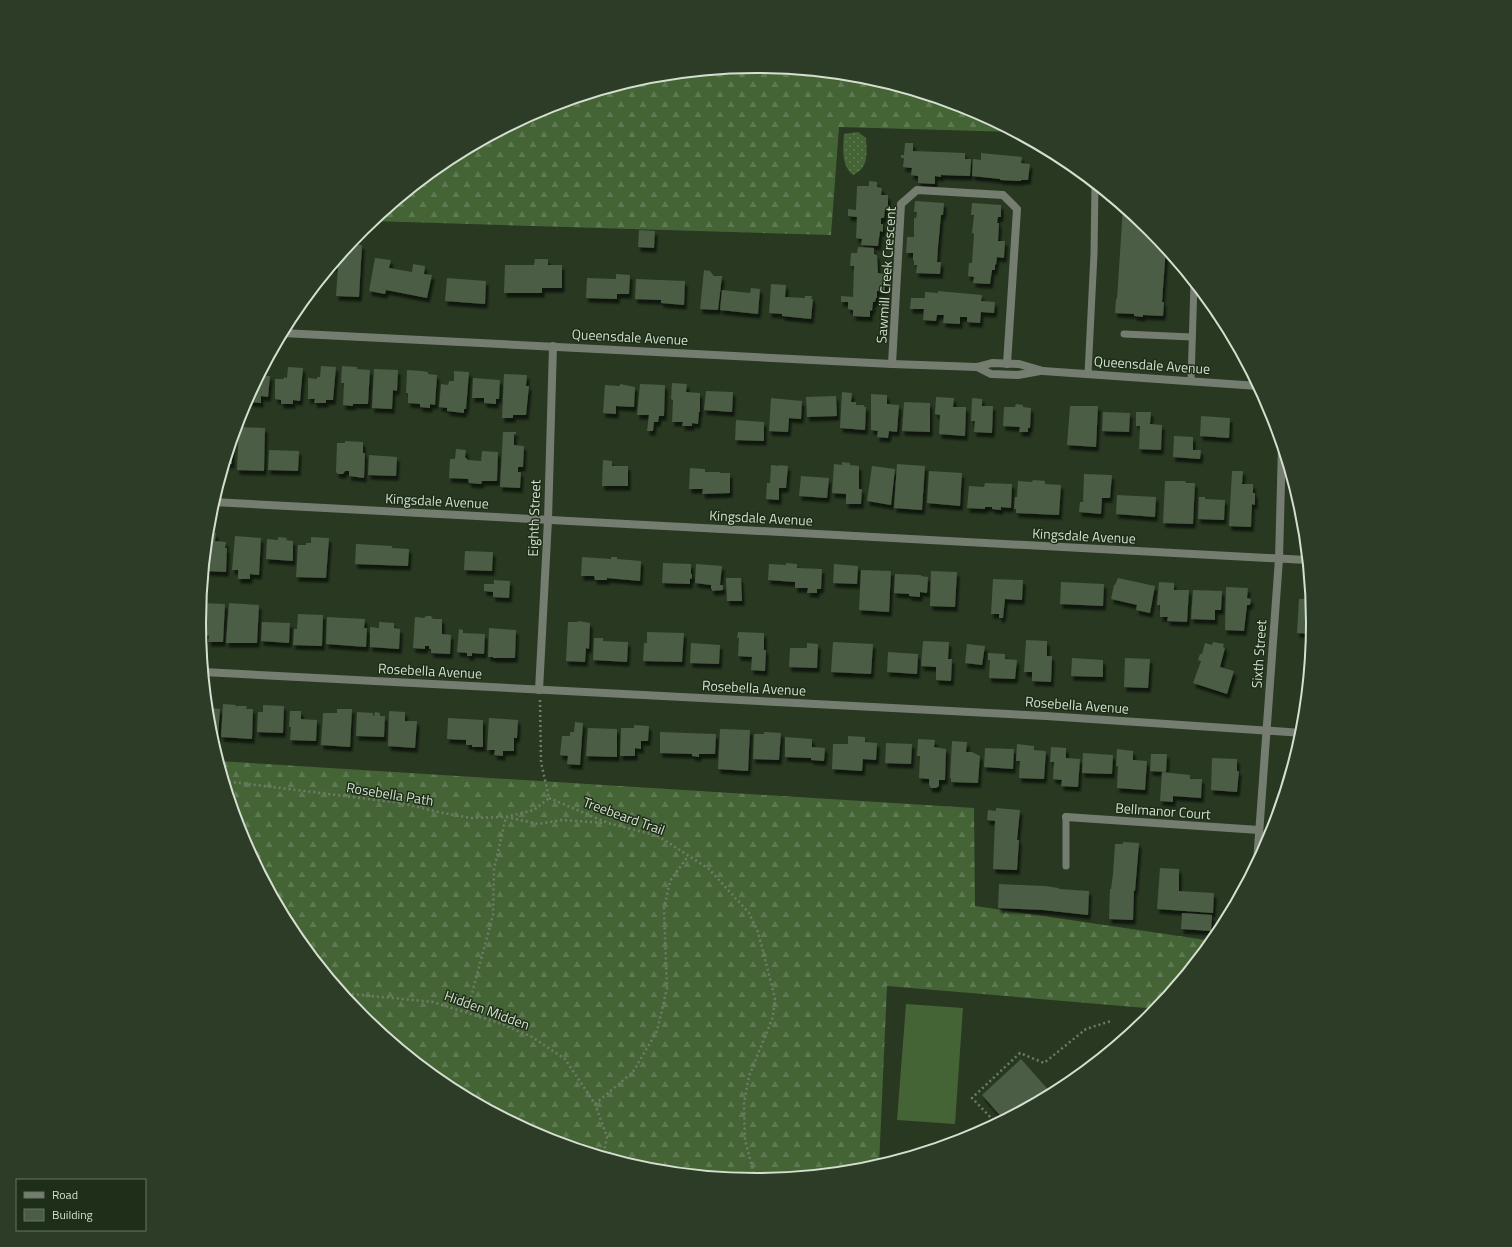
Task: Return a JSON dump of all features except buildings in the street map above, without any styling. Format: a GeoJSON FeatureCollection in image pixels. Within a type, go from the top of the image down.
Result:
{"type":"FeatureCollection","features":[{"type":"Feature","properties":{"kind":"street","name":"Sawmill Creek Crescent"},"geometry":{"type":"LineString","coordinates":[[892,364],[901,204],[917,190],[1003,195],[1017,209],[1007,364]]}},
{"type":"Feature","properties":{"kind":"street","name":"Queensdale Avenue"},"geometry":{"type":"LineString","coordinates":[[288,333],[892,364],[977,367],[992,363],[1018,364],[1043,371],[1253,386]]}},
{"type":"Feature","properties":{"kind":"street","name":"Eighth Street"},"geometry":{"type":"LineString","coordinates":[[539,690],[548,520],[554,346]]}},
{"type":"Feature","properties":{"kind":"street","name":"Queensdale Avenue"},"geometry":{"type":"LineString","coordinates":[[977,367],[991,374],[1018,375],[1043,371]]}},
{"type":"Feature","properties":{"kind":"street","name":"Sixth Street"},"geometry":{"type":"LineString","coordinates":[[1258,850],[1279,559],[1282,461]]}},
{"type":"Feature","properties":{"kind":"street","name":"Kingsdale Avenue"},"geometry":{"type":"LineString","coordinates":[[219,502],[1303,560]]}},
{"type":"Feature","properties":{"kind":"street","name":"Rosebella Avenue"},"geometry":{"type":"LineString","coordinates":[[208,672],[1046,716],[1296,733]]}},
{"type":"Feature","properties":{"kind":"street","name":"Bellmanor Court"},"geometry":{"type":"LineString","coordinates":[[1066,817],[1259,830]]}},
{"type":"Feature","properties":{"kind":"lane"},"geometry":{"type":"LineString","coordinates":[[1088,374],[1096,191]]}},
{"type":"Feature","properties":{"kind":"lane"},"geometry":{"type":"LineString","coordinates":[[1191,381],[1194,289]]}},
{"type":"Feature","properties":{"kind":"lane"},"geometry":{"type":"LineString","coordinates":[[1124,334],[1192,337]]}},
{"type":"Feature","properties":{"kind":"lane"},"geometry":{"type":"LineString","coordinates":[[1066,817],[1066,866]]}},
{"type":"Feature","properties":{"kind":"path"},"geometry":{"type":"LineString","coordinates":[[539,690],[541,762],[549,798]]}},
{"type":"Feature","properties":{"kind":"path","name":"Rosebella Path"},"geometry":{"type":"LineString","coordinates":[[229,782],[401,803],[471,818],[506,817],[534,810],[549,798]]}},
{"type":"Feature","properties":{"kind":"path","name":"Treebeard Trail"},"geometry":{"type":"LineString","coordinates":[[549,798],[608,823],[658,836],[709,869],[749,913],[758,932],[774,998],[773,1017],[749,1076],[744,1103],[745,1140],[754,1174]]}},
{"type":"Feature","properties":{"kind":"path"},"geometry":{"type":"LineString","coordinates":[[467,1012],[493,915],[494,869],[506,817],[538,824],[562,820],[608,823]]}},
{"type":"Feature","properties":{"kind":"path"},"geometry":{"type":"LineString","coordinates":[[595,1104],[633,1072],[657,1032],[667,988],[664,909],[670,881],[688,856]]}},
{"type":"Feature","properties":{"kind":"path","name":"Hidden Midden"},"geometry":{"type":"LineString","coordinates":[[349,994],[433,1002],[499,1023],[532,1037],[565,1059],[595,1104],[607,1137],[604,1152]]}},
{"type":"Feature","properties":{"kind":"path"},"geometry":{"type":"LineString","coordinates":[[993,1120],[972,1098],[1020,1053],[1044,1063],[1086,1029],[1111,1021]]}},
{"type":"Feature","properties":{"kind":"green space"},"geometry":{"type":"Polygon","coordinates":[[[756,73],[792,74],[828,78],[898,92],[933,102],[967,115],[1002,132],[839,127],[831,235],[381,221],[421,187],[450,166],[513,130],[545,115],[579,102],[649,84],[684,78],[720,74],[756,73]]]}},
{"type":"Feature","properties":{"kind":"green space"},"geometry":{"type":"Polygon","coordinates":[[[858,132],[866,138],[867,154],[862,168],[853,175],[846,166],[843,150],[844,134],[858,132]]]}},
{"type":"Feature","properties":{"kind":"green space"},"geometry":{"type":"Polygon","coordinates":[[[223,761],[974,808],[975,906],[1206,940],[1193,959],[1149,1008],[887,986],[879,1159],[828,1169],[792,1173],[720,1173],[649,1163],[579,1145],[545,1132],[513,1117],[450,1081],[421,1060],[367,1013],[319,959],[279,899],[247,834],[223,761]]]}},
{"type":"Feature","properties":{"kind":"green space"},"geometry":{"type":"Polygon","coordinates":[[[906,1004],[963,1008],[955,1124],[897,1120],[906,1004]]]}}]}
